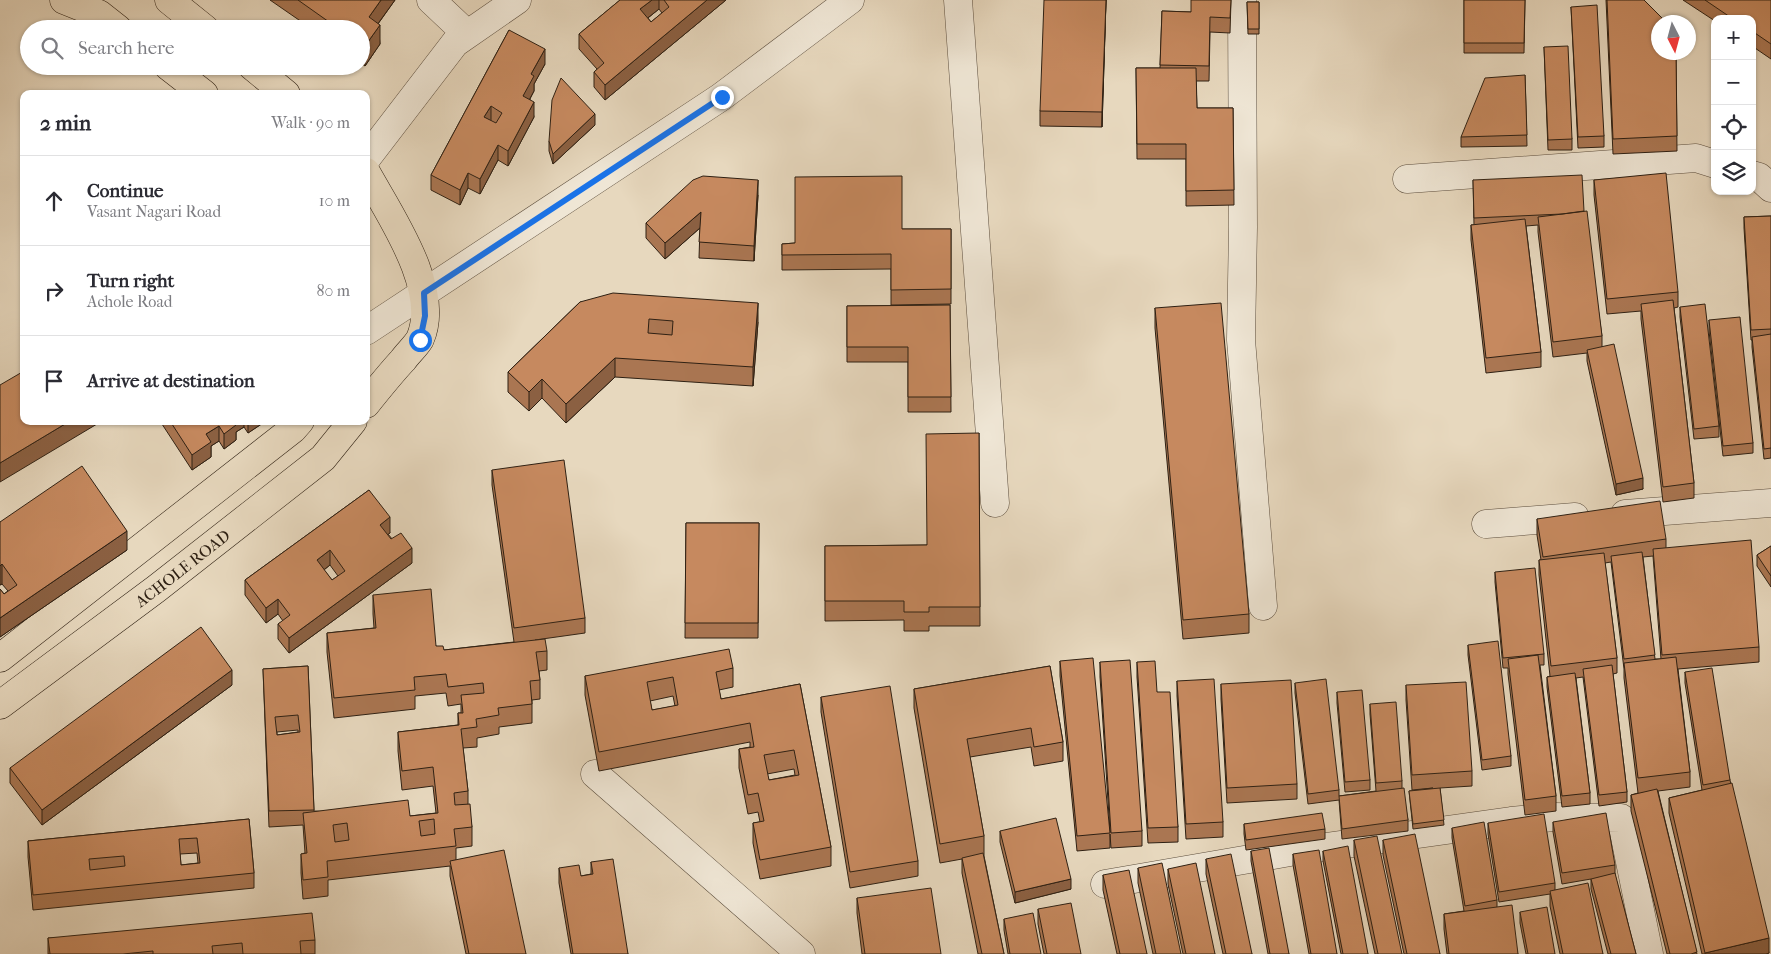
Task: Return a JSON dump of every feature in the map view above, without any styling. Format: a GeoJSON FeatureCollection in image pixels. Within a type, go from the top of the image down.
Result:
{"type":"FeatureCollection","features":[{"type":"Feature","properties":{"kind":"main road"},"geometry":{"type":"LineString","coordinates":[[64,0],[100,14],[107,20]]}},
{"type":"Feature","properties":{"kind":"main road"},"geometry":{"type":"LineString","coordinates":[[169,0],[194,20]]}},
{"type":"Feature","properties":{"kind":"main road"},"geometry":{"type":"LineString","coordinates":[[180,75],[199,90]]}},
{"type":"Feature","properties":{"kind":"main road"},"geometry":{"type":"LineString","coordinates":[[263,75],[281,90]]}},
{"type":"Feature","properties":{"kind":"main road"},"geometry":{"type":"LineString","coordinates":[[370,179],[402,238],[424,293],[425,316],[420,340],[370,399]]}},
{"type":"Feature","properties":{"kind":"main road"},"geometry":{"type":"LineString","coordinates":[[0,658],[296,425]]}},
{"type":"Feature","properties":{"kind":"main road","name":"ACHOLE ROAD"},"geometry":{"type":"LineString","coordinates":[[0,705],[156,589],[323,458],[350,425]]}},
{"type":"Feature","properties":{"kind":"street"},"geometry":{"type":"LineString","coordinates":[[431,0],[467,34]]}},
{"type":"Feature","properties":{"kind":"street"},"geometry":{"type":"LineString","coordinates":[[370,154],[455,43],[517,0]]}},
{"type":"Feature","properties":{"kind":"street"},"geometry":{"type":"LineString","coordinates":[[958,0],[995,503]]}},
{"type":"Feature","properties":{"kind":"street"},"geometry":{"type":"LineString","coordinates":[[1242,0],[1243,227],[1241,340],[1263,606]]}},
{"type":"Feature","properties":{"kind":"street"},"geometry":{"type":"LineString","coordinates":[[370,328],[722,97],[842,3]]}},
{"type":"Feature","properties":{"kind":"street"},"geometry":{"type":"LineString","coordinates":[[1407,179],[1696,158],[1711,163]]}},
{"type":"Feature","properties":{"kind":"street"},"geometry":{"type":"LineString","coordinates":[[1756,176],[1771,188]]}},
{"type":"Feature","properties":{"kind":"street"},"geometry":{"type":"LineString","coordinates":[[1486,524],[1771,503]]}},
{"type":"Feature","properties":{"kind":"street"},"geometry":{"type":"LineString","coordinates":[[595,774],[801,954]]}},
{"type":"Feature","properties":{"kind":"street"},"geometry":{"type":"LineString","coordinates":[[1106,884],[1290,852],[1511,821],[1554,817],[1621,818],[1649,954]]}},
{"type":"Feature","properties":{"kind":"building"},"geometry":{"type":"Polygon","coordinates":[[[298,0],[381,0],[369,17],[380,25],[370,39],[370,20],[326,20],[298,0]]]}},
{"type":"Feature","properties":{"kind":"building"},"geometry":{"type":"Polygon","coordinates":[[[620,0],[652,0],[640,9],[651,22],[669,7],[664,0],[707,0],[605,85],[594,72],[604,63],[579,34],[620,0]]]}},
{"type":"Feature","properties":{"kind":"building"},"geometry":{"type":"Polygon","coordinates":[[[1044,0],[1106,0],[1102,112],[1040,111],[1044,0]]]}},
{"type":"Feature","properties":{"kind":"building"},"geometry":{"type":"Polygon","coordinates":[[[1191,0],[1231,0],[1230,18],[1210,17],[1209,66],[1160,65],[1162,11],[1191,12],[1191,0]]]}},
{"type":"Feature","properties":{"kind":"building"},"geometry":{"type":"Polygon","coordinates":[[[1464,0],[1525,0],[1524,43],[1464,43],[1464,0]]]}},
{"type":"Feature","properties":{"kind":"building"},"geometry":{"type":"Polygon","coordinates":[[[1607,0],[1644,0],[1659,15],[1651,15],[1651,60],[1676,60],[1677,136],[1613,139],[1607,0]]]}},
{"type":"Feature","properties":{"kind":"building"},"geometry":{"type":"Polygon","coordinates":[[[1705,0],[1771,0],[1771,44],[1756,34],[1756,15],[1727,15],[1705,0]]]}},
{"type":"Feature","properties":{"kind":"building"},"geometry":{"type":"Polygon","coordinates":[[[1247,2],[1259,2],[1259,29],[1248,29],[1247,2]]]}},
{"type":"Feature","properties":{"kind":"building"},"geometry":{"type":"Polygon","coordinates":[[[1597,5],[1604,136],[1578,137],[1571,7],[1597,5]]]}},
{"type":"Feature","properties":{"kind":"building"},"geometry":{"type":"Polygon","coordinates":[[[509,30],[545,49],[531,74],[534,76],[523,96],[534,102],[508,151],[498,145],[480,179],[468,173],[460,190],[431,175],[509,30]],[[491,106],[484,117],[496,123],[502,113],[491,106]]]}},
{"type":"Feature","properties":{"kind":"building"},"geometry":{"type":"Polygon","coordinates":[[[1568,46],[1572,139],[1548,140],[1544,47],[1568,46]]]}},
{"type":"Feature","properties":{"kind":"building"},"geometry":{"type":"Polygon","coordinates":[[[1136,68],[1196,68],[1197,108],[1233,108],[1234,190],[1186,191],[1186,144],[1137,144],[1136,68]]]}},
{"type":"Feature","properties":{"kind":"building"},"geometry":{"type":"Polygon","coordinates":[[[1525,75],[1527,135],[1461,137],[1485,78],[1525,75]]]}},
{"type":"Feature","properties":{"kind":"building"},"geometry":{"type":"Polygon","coordinates":[[[561,78],[595,114],[553,154],[549,141],[552,100],[561,78]]]}},
{"type":"Feature","properties":{"kind":"building"},"geometry":{"type":"Polygon","coordinates":[[[1666,173],[1678,292],[1607,299],[1594,180],[1666,173]]]}},
{"type":"Feature","properties":{"kind":"building"},"geometry":{"type":"Polygon","coordinates":[[[1582,175],[1584,211],[1562,214],[1474,218],[1473,180],[1582,175]]]}},
{"type":"Feature","properties":{"kind":"building"},"geometry":{"type":"Polygon","coordinates":[[[703,176],[758,180],[754,246],[699,242],[701,212],[665,243],[646,223],[693,180],[703,176]]]}},
{"type":"Feature","properties":{"kind":"building"},"geometry":{"type":"Polygon","coordinates":[[[902,176],[902,229],[951,229],[951,289],[891,290],[891,254],[782,255],[782,244],[795,243],[795,177],[902,176]]]}},
{"type":"Feature","properties":{"kind":"building"},"geometry":{"type":"Polygon","coordinates":[[[1587,211],[1602,336],[1553,342],[1538,217],[1587,211]]]}},
{"type":"Feature","properties":{"kind":"building"},"geometry":{"type":"Polygon","coordinates":[[[1771,216],[1771,329],[1751,330],[1744,217],[1771,216]]]}},
{"type":"Feature","properties":{"kind":"building"},"geometry":{"type":"Polygon","coordinates":[[[1525,219],[1541,352],[1486,358],[1471,225],[1525,219]]]}},
{"type":"Feature","properties":{"kind":"building"},"geometry":{"type":"Polygon","coordinates":[[[613,293],[758,303],[753,367],[615,358],[566,404],[542,379],[529,392],[508,372],[580,302],[613,293]],[[649,319],[648,333],[672,335],[673,321],[649,319]]]}},
{"type":"Feature","properties":{"kind":"building"},"geometry":{"type":"Polygon","coordinates":[[[1673,300],[1694,483],[1663,487],[1641,304],[1673,300]]]}},
{"type":"Feature","properties":{"kind":"building"},"geometry":{"type":"Polygon","coordinates":[[[1221,303],[1249,614],[1183,620],[1155,308],[1221,303]]]}},
{"type":"Feature","properties":{"kind":"building"},"geometry":{"type":"Polygon","coordinates":[[[1705,304],[1719,426],[1694,429],[1680,307],[1705,304]]]}},
{"type":"Feature","properties":{"kind":"building"},"geometry":{"type":"Polygon","coordinates":[[[950,305],[951,397],[908,397],[908,347],[847,347],[847,306],[950,305]]]}},
{"type":"Feature","properties":{"kind":"building"},"geometry":{"type":"Polygon","coordinates":[[[1740,317],[1753,443],[1723,446],[1709,320],[1740,317]]]}},
{"type":"Feature","properties":{"kind":"building"},"geometry":{"type":"Polygon","coordinates":[[[1771,334],[1771,448],[1764,449],[1752,337],[1771,334]]]}},
{"type":"Feature","properties":{"kind":"building"},"geometry":{"type":"Polygon","coordinates":[[[1614,344],[1643,478],[1616,484],[1587,350],[1614,344]]]}},
{"type":"Feature","properties":{"kind":"building"},"geometry":{"type":"Polygon","coordinates":[[[20,373],[20,425],[63,425],[0,463],[0,385],[20,373]]]}},
{"type":"Feature","properties":{"kind":"building"},"geometry":{"type":"Polygon","coordinates":[[[173,425],[236,425],[224,434],[219,426],[206,434],[211,442],[192,455],[173,425]]]}},
{"type":"Feature","properties":{"kind":"building"},"geometry":{"type":"Polygon","coordinates":[[[979,433],[980,607],[929,607],[929,612],[904,612],[904,601],[825,601],[825,546],[927,545],[926,434],[979,433]]]}},
{"type":"Feature","properties":{"kind":"building"},"geometry":{"type":"Polygon","coordinates":[[[564,460],[585,618],[514,628],[492,470],[564,460]]]}},
{"type":"Feature","properties":{"kind":"building"},"geometry":{"type":"Polygon","coordinates":[[[82,466],[127,531],[0,618],[0,589],[4,594],[17,585],[2,564],[0,566],[0,522],[82,466]]]}},
{"type":"Feature","properties":{"kind":"building"},"geometry":{"type":"Polygon","coordinates":[[[369,490],[390,517],[380,525],[391,539],[401,533],[412,548],[289,638],[278,624],[290,615],[278,599],[266,608],[245,580],[369,490]],[[330,550],[317,560],[332,580],[345,571],[330,550]]]}},
{"type":"Feature","properties":{"kind":"building"},"geometry":{"type":"Polygon","coordinates":[[[1660,501],[1666,539],[1543,557],[1537,519],[1660,501]]]}},
{"type":"Feature","properties":{"kind":"building"},"geometry":{"type":"Polygon","coordinates":[[[686,523],[759,523],[758,623],[685,623],[686,523]]]}},
{"type":"Feature","properties":{"kind":"building"},"geometry":{"type":"Polygon","coordinates":[[[1751,540],[1759,647],[1662,655],[1653,549],[1751,540]]]}},
{"type":"Feature","properties":{"kind":"building"},"geometry":{"type":"Polygon","coordinates":[[[1771,546],[1771,576],[1757,555],[1771,546]]]}},
{"type":"Feature","properties":{"kind":"building"},"geometry":{"type":"Polygon","coordinates":[[[1642,552],[1655,655],[1624,659],[1611,556],[1642,552]]]}},
{"type":"Feature","properties":{"kind":"building"},"geometry":{"type":"Polygon","coordinates":[[[1604,553],[1617,658],[1551,666],[1539,560],[1604,553]]]}},
{"type":"Feature","properties":{"kind":"building"},"geometry":{"type":"Polygon","coordinates":[[[1535,568],[1544,654],[1503,658],[1495,572],[1535,568]]]}},
{"type":"Feature","properties":{"kind":"building"},"geometry":{"type":"Polygon","coordinates":[[[431,589],[436,646],[443,646],[444,650],[545,639],[547,651],[536,652],[540,680],[530,681],[532,704],[498,708],[499,715],[476,719],[477,727],[461,729],[468,791],[454,793],[455,805],[470,804],[472,827],[454,829],[456,846],[327,861],[328,877],[303,880],[301,854],[307,853],[303,813],[408,800],[410,816],[438,813],[433,767],[402,771],[398,732],[459,725],[458,713],[463,713],[461,695],[484,693],[483,683],[448,687],[446,674],[414,677],[415,690],[334,698],[327,633],[376,628],[373,595],[431,589]],[[434,819],[419,821],[421,836],[435,834],[434,819]],[[347,823],[333,825],[335,842],[349,840],[347,823]]]}},
{"type":"Feature","properties":{"kind":"building"},"geometry":{"type":"Polygon","coordinates":[[[201,627],[232,670],[42,810],[10,768],[201,627]]]}},
{"type":"Feature","properties":{"kind":"building"},"geometry":{"type":"Polygon","coordinates":[[[1498,641],[1511,756],[1482,760],[1468,645],[1498,641]]]}},
{"type":"Feature","properties":{"kind":"building"},"geometry":{"type":"Polygon","coordinates":[[[729,649],[733,668],[716,672],[721,699],[800,684],[831,847],[760,860],[753,823],[764,821],[758,793],[748,795],[739,749],[754,747],[750,723],[599,752],[585,676],[729,649]],[[673,677],[647,682],[652,710],[678,705],[673,677]],[[794,750],[764,755],[769,780],[799,775],[794,750]]]}},
{"type":"Feature","properties":{"kind":"building"},"geometry":{"type":"Polygon","coordinates":[[[1538,655],[1556,796],[1525,800],[1508,659],[1538,655]]]}},
{"type":"Feature","properties":{"kind":"building"},"geometry":{"type":"Polygon","coordinates":[[[1676,657],[1690,772],[1638,778],[1624,663],[1676,657]]]}},
{"type":"Feature","properties":{"kind":"building"},"geometry":{"type":"Polygon","coordinates":[[[1093,658],[1110,833],[1077,836],[1060,661],[1093,658]]]}},
{"type":"Feature","properties":{"kind":"building"},"geometry":{"type":"Polygon","coordinates":[[[1130,660],[1142,831],[1111,833],[1100,662],[1130,660]]]}},
{"type":"Feature","properties":{"kind":"building"},"geometry":{"type":"Polygon","coordinates":[[[1155,661],[1157,692],[1170,692],[1178,827],[1148,828],[1137,662],[1155,661]]]}},
{"type":"Feature","properties":{"kind":"building"},"geometry":{"type":"Polygon","coordinates":[[[1612,665],[1627,792],[1599,795],[1583,669],[1612,665]]]}},
{"type":"Feature","properties":{"kind":"building"},"geometry":{"type":"Polygon","coordinates":[[[308,666],[314,810],[269,811],[263,669],[308,666]],[[298,715],[275,717],[277,735],[300,732],[298,715]]]}},
{"type":"Feature","properties":{"kind":"building"},"geometry":{"type":"Polygon","coordinates":[[[1050,666],[1063,742],[1034,747],[1031,728],[967,739],[984,836],[940,844],[914,689],[1050,666]]]}},
{"type":"Feature","properties":{"kind":"building"},"geometry":{"type":"Polygon","coordinates":[[[1712,668],[1730,780],[1703,785],[1685,672],[1712,668]]]}},
{"type":"Feature","properties":{"kind":"building"},"geometry":{"type":"Polygon","coordinates":[[[1575,673],[1590,793],[1562,796],[1547,677],[1575,673]]]}},
{"type":"Feature","properties":{"kind":"building"},"geometry":{"type":"Polygon","coordinates":[[[1214,679],[1223,822],[1186,824],[1177,681],[1214,679]]]}},
{"type":"Feature","properties":{"kind":"building"},"geometry":{"type":"Polygon","coordinates":[[[1326,679],[1339,790],[1308,794],[1295,683],[1326,679]]]}},
{"type":"Feature","properties":{"kind":"building"},"geometry":{"type":"Polygon","coordinates":[[[1291,680],[1297,784],[1227,788],[1221,684],[1291,680]]]}},
{"type":"Feature","properties":{"kind":"building"},"geometry":{"type":"Polygon","coordinates":[[[1466,682],[1472,771],[1412,775],[1406,685],[1466,682]]]}},
{"type":"Feature","properties":{"kind":"building"},"geometry":{"type":"Polygon","coordinates":[[[890,686],[918,861],[850,872],[821,697],[890,686]]]}},
{"type":"Feature","properties":{"kind":"building"},"geometry":{"type":"Polygon","coordinates":[[[1362,690],[1370,780],[1345,782],[1337,692],[1362,690]]]}},
{"type":"Feature","properties":{"kind":"building"},"geometry":{"type":"Polygon","coordinates":[[[1396,702],[1402,781],[1376,783],[1370,704],[1396,702]]]}},
{"type":"Feature","properties":{"kind":"building"},"geometry":{"type":"Polygon","coordinates":[[[1732,783],[1769,938],[1705,953],[1669,798],[1732,783]]]}},
{"type":"Feature","properties":{"kind":"building"},"geometry":{"type":"Polygon","coordinates":[[[1404,788],[1408,820],[1342,829],[1339,796],[1404,788]]]}},
{"type":"Feature","properties":{"kind":"building"},"geometry":{"type":"Polygon","coordinates":[[[1440,788],[1444,820],[1413,824],[1409,791],[1440,788]]]}},
{"type":"Feature","properties":{"kind":"building"},"geometry":{"type":"Polygon","coordinates":[[[1657,789],[1697,952],[1691,954],[1670,954],[1631,795],[1657,789]]]}},
{"type":"Feature","properties":{"kind":"building"},"geometry":{"type":"Polygon","coordinates":[[[1322,813],[1325,829],[1246,840],[1244,824],[1322,813]]]}},
{"type":"Feature","properties":{"kind":"building"},"geometry":{"type":"Polygon","coordinates":[[[1606,813],[1615,865],[1562,873],[1553,822],[1606,813]]]}},
{"type":"Feature","properties":{"kind":"building"},"geometry":{"type":"Polygon","coordinates":[[[1544,814],[1555,883],[1499,892],[1488,823],[1544,814]]]}},
{"type":"Feature","properties":{"kind":"building"},"geometry":{"type":"Polygon","coordinates":[[[1056,818],[1071,879],[1015,892],[1000,831],[1056,818]]]}},
{"type":"Feature","properties":{"kind":"building"},"geometry":{"type":"Polygon","coordinates":[[[249,819],[254,873],[33,895],[28,841],[249,819]],[[197,838],[179,839],[181,865],[200,863],[197,838]],[[124,856],[89,859],[90,870],[125,866],[124,856]]]}},
{"type":"Feature","properties":{"kind":"building"},"geometry":{"type":"Polygon","coordinates":[[[1484,822],[1497,900],[1465,906],[1452,828],[1484,822]]]}},
{"type":"Feature","properties":{"kind":"building"},"geometry":{"type":"Polygon","coordinates":[[[1415,834],[1440,954],[1407,954],[1383,840],[1415,834]]]}},
{"type":"Feature","properties":{"kind":"building"},"geometry":{"type":"Polygon","coordinates":[[[1377,836],[1402,954],[1378,954],[1354,840],[1377,836]]]}},
{"type":"Feature","properties":{"kind":"building"},"geometry":{"type":"Polygon","coordinates":[[[1348,846],[1368,954],[1343,954],[1323,851],[1348,846]]]}},
{"type":"Feature","properties":{"kind":"building"},"geometry":{"type":"Polygon","coordinates":[[[1269,848],[1289,954],[1270,954],[1251,851],[1269,848]]]}},
{"type":"Feature","properties":{"kind":"building"},"geometry":{"type":"Polygon","coordinates":[[[504,850],[526,954],[469,954],[450,861],[504,850]]]}},
{"type":"Feature","properties":{"kind":"building"},"geometry":{"type":"Polygon","coordinates":[[[1319,850],[1337,954],[1311,954],[1293,854],[1319,850]]]}},
{"type":"Feature","properties":{"kind":"building"},"geometry":{"type":"Polygon","coordinates":[[[983,853],[1004,954],[982,954],[962,858],[983,853]]]}},
{"type":"Feature","properties":{"kind":"building"},"geometry":{"type":"Polygon","coordinates":[[[1231,854],[1252,954],[1226,954],[1206,859],[1231,854]]]}},
{"type":"Feature","properties":{"kind":"building"},"geometry":{"type":"Polygon","coordinates":[[[613,859],[628,954],[573,954],[559,868],[579,865],[581,876],[593,874],[591,862],[613,859]]]}},
{"type":"Feature","properties":{"kind":"building"},"geometry":{"type":"Polygon","coordinates":[[[1162,863],[1181,954],[1156,954],[1138,868],[1162,863]]]}},
{"type":"Feature","properties":{"kind":"building"},"geometry":{"type":"Polygon","coordinates":[[[1196,863],[1215,954],[1186,954],[1168,869],[1196,863]]]}},
{"type":"Feature","properties":{"kind":"building"},"geometry":{"type":"Polygon","coordinates":[[[1129,870],[1147,954],[1120,954],[1103,875],[1129,870]]]}},
{"type":"Feature","properties":{"kind":"building"},"geometry":{"type":"Polygon","coordinates":[[[1615,873],[1636,954],[1611,954],[1591,879],[1615,873]]]}},
{"type":"Feature","properties":{"kind":"building"},"geometry":{"type":"Polygon","coordinates":[[[1588,883],[1603,954],[1563,954],[1550,891],[1588,883]]]}},
{"type":"Feature","properties":{"kind":"building"},"geometry":{"type":"Polygon","coordinates":[[[931,888],[941,954],[865,954],[857,898],[931,888]]]}},
{"type":"Feature","properties":{"kind":"building"},"geometry":{"type":"Polygon","coordinates":[[[1071,903],[1081,954],[1047,954],[1038,909],[1071,903]]]}},
{"type":"Feature","properties":{"kind":"building"},"geometry":{"type":"Polygon","coordinates":[[[1512,905],[1518,954],[1449,954],[1444,914],[1512,905]]]}},
{"type":"Feature","properties":{"kind":"building"},"geometry":{"type":"Polygon","coordinates":[[[1547,907],[1555,954],[1528,954],[1520,912],[1547,907]]]}},
{"type":"Feature","properties":{"kind":"building"},"geometry":{"type":"Polygon","coordinates":[[[312,913],[315,940],[300,941],[301,954],[243,954],[242,943],[212,946],[213,954],[153,954],[153,951],[123,954],[50,954],[48,938],[312,913]]]}},
{"type":"Feature","properties":{"kind":"building"},"geometry":{"type":"Polygon","coordinates":[[[1033,913],[1041,954],[1010,954],[1004,919],[1033,913]]]}},
{"type":"Feature","properties":{"kind":"route"},"geometry":{"type":"LineString","coordinates":[[420,340],[425,316],[424,293],[722,97]]}}]}
